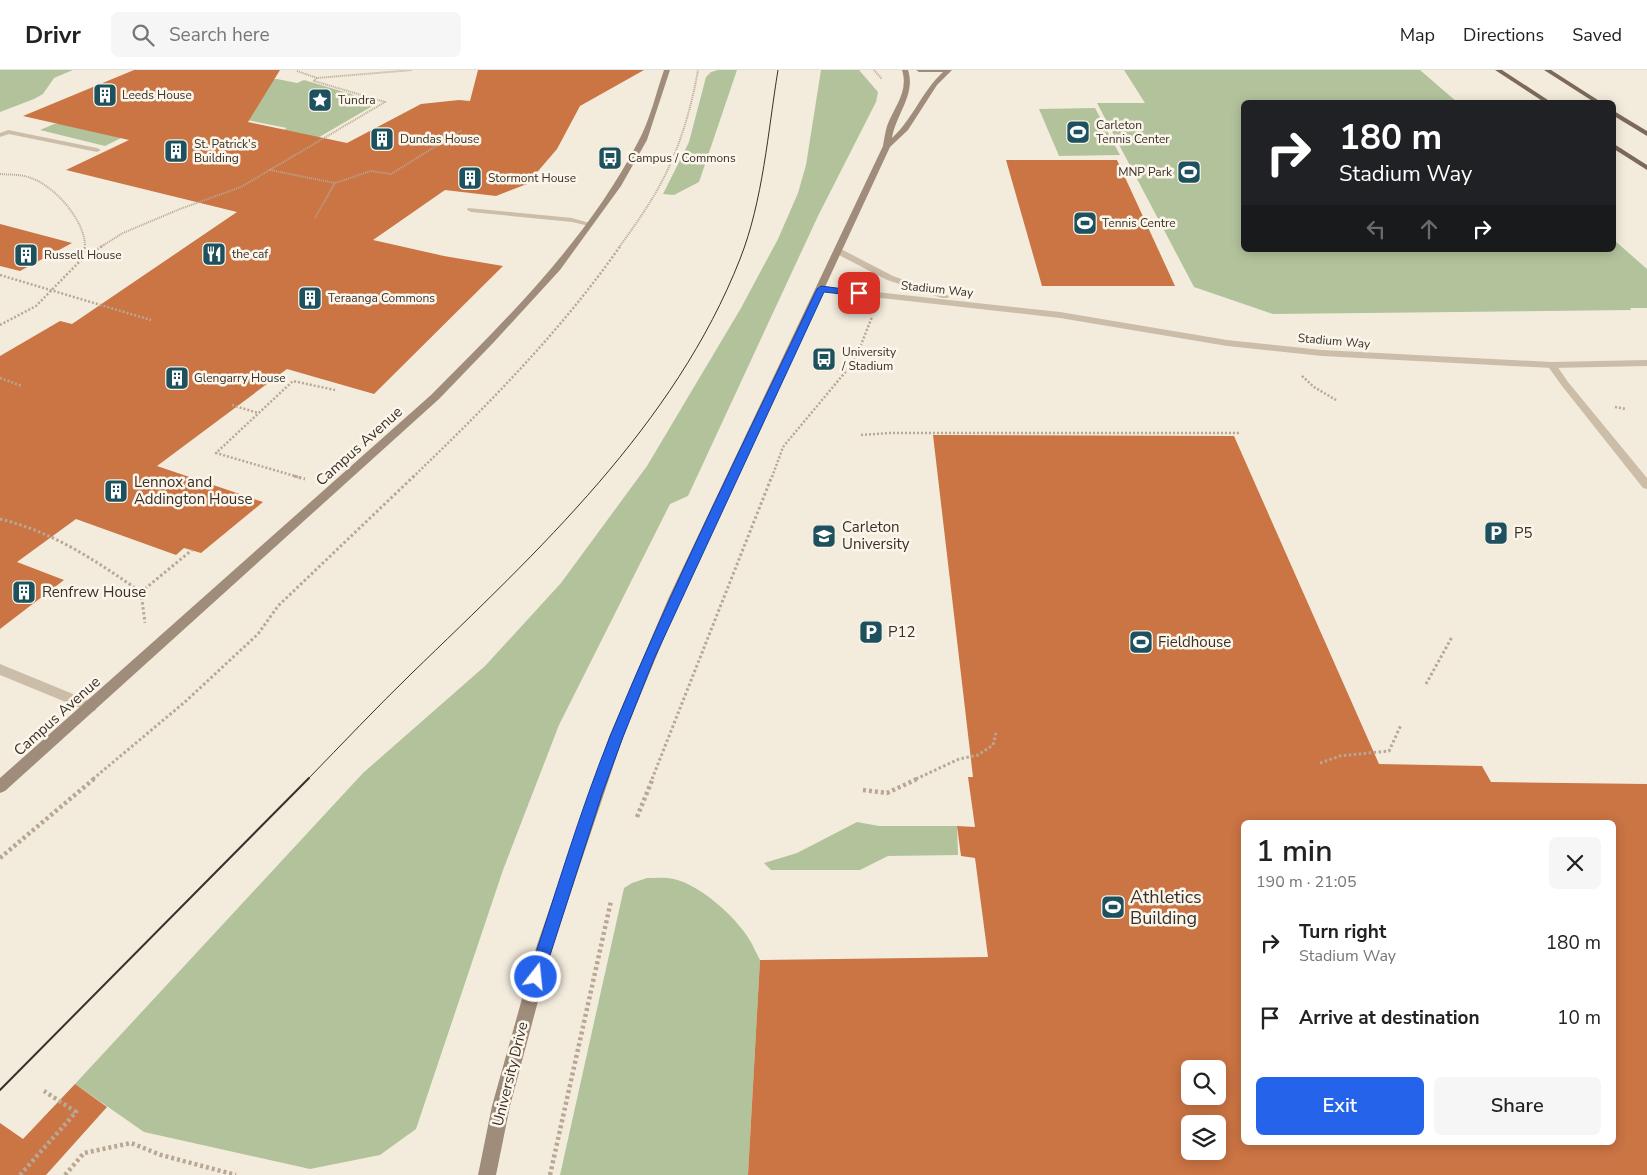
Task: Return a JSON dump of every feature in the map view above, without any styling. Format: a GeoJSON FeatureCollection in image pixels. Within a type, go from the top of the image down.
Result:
{"type":"FeatureCollection","features":[{"type":"Feature","properties":{"kind":"main road"},"geometry":{"type":"LineString","coordinates":[[1498,70],[1545,100]]}},
{"type":"Feature","properties":{"kind":"main road"},"geometry":{"type":"LineString","coordinates":[[1547,70],[1595,100]]}},
{"type":"Feature","properties":{"kind":"main road"},"geometry":{"type":"LineString","coordinates":[[1616,114],[1647,134]]}},
{"type":"Feature","properties":{"kind":"main road"},"geometry":{"type":"LineString","coordinates":[[1616,147],[1647,168]]}},
{"type":"Feature","properties":{"kind":"street","name":"Campus Avenue"},"geometry":{"type":"LineString","coordinates":[[0,787],[435,396],[492,340],[541,287],[617,186],[650,122],[667,70]]}},
{"type":"Feature","properties":{"kind":"street","name":"University Drive"},"geometry":{"type":"LineString","coordinates":[[487,1175],[506,1088],[545,945],[616,737],[675,597],[888,146],[890,128],[902,103],[908,82],[905,70]]}},
{"type":"Feature","properties":{"kind":"street"},"geometry":{"type":"LineString","coordinates":[[919,70],[943,70]]}},
{"type":"Feature","properties":{"kind":"street","name":"University Drive"},"geometry":{"type":"LineString","coordinates":[[888,146],[906,129],[934,84],[949,70]]}},
{"type":"Feature","properties":{"kind":"street"},"geometry":{"type":"LineString","coordinates":[[0,135],[8,132],[98,150]]}},
{"type":"Feature","properties":{"kind":"street"},"geometry":{"type":"LineString","coordinates":[[471,210],[572,220],[589,224]]}},
{"type":"Feature","properties":{"kind":"street","name":"Stadium Way"},"geometry":{"type":"LineString","coordinates":[[838,251],[869,269],[909,287],[951,297],[1021,310],[1252,346],[1370,356],[1552,365],[1647,363]]}},
{"type":"Feature","properties":{"kind":"street","name":"Stadium Way"},"geometry":{"type":"LineString","coordinates":[[821,289],[1021,310]]}},
{"type":"Feature","properties":{"kind":"street"},"geometry":{"type":"LineString","coordinates":[[1552,365],[1565,384],[1647,485]]}},
{"type":"Feature","properties":{"kind":"street"},"geometry":{"type":"LineString","coordinates":[[0,669],[90,707]]}},
{"type":"Feature","properties":{"kind":"path"},"geometry":{"type":"LineString","coordinates":[[297,71],[317,78],[412,70]]}},
{"type":"Feature","properties":{"kind":"path"},"geometry":{"type":"LineString","coordinates":[[0,858],[186,701],[258,634],[278,606],[483,410],[540,347],[619,250],[651,201],[677,148],[693,99],[698,70]]}},
{"type":"Feature","properties":{"kind":"path"},"geometry":{"type":"LineString","coordinates":[[874,70],[884,82]]}},
{"type":"Feature","properties":{"kind":"path"},"geometry":{"type":"LineString","coordinates":[[0,325],[36,306],[83,258],[122,233],[241,187],[385,102],[314,81],[317,78]]}},
{"type":"Feature","properties":{"kind":"path"},"geometry":{"type":"LineString","coordinates":[[269,170],[335,183],[372,171],[391,174],[462,130]]}},
{"type":"Feature","properties":{"kind":"path"},"geometry":{"type":"LineString","coordinates":[[0,174],[24,175],[38,179],[57,196],[82,227],[85,238],[83,258]]}},
{"type":"Feature","properties":{"kind":"path"},"geometry":{"type":"LineString","coordinates":[[315,218],[335,183]]}},
{"type":"Feature","properties":{"kind":"path"},"geometry":{"type":"LineString","coordinates":[[0,275],[152,320]]}},
{"type":"Feature","properties":{"kind":"path"},"geometry":{"type":"LineString","coordinates":[[637,817],[750,538],[783,447],[847,370],[857,355],[873,315]]}},
{"type":"Feature","properties":{"kind":"path"},"geometry":{"type":"LineString","coordinates":[[1300,374],[1314,387],[1336,400]]}},
{"type":"Feature","properties":{"kind":"path"},"geometry":{"type":"LineString","coordinates":[[0,378],[22,386]]}},
{"type":"Feature","properties":{"kind":"path"},"geometry":{"type":"LineString","coordinates":[[310,480],[216,453],[293,381],[335,390]]}},
{"type":"Feature","properties":{"kind":"path"},"geometry":{"type":"LineString","coordinates":[[232,405],[258,413]]}},
{"type":"Feature","properties":{"kind":"path"},"geometry":{"type":"LineString","coordinates":[[861,435],[890,433],[1240,432]]}},
{"type":"Feature","properties":{"kind":"path"},"geometry":{"type":"LineString","coordinates":[[0,519],[22,523],[65,541],[141,592],[146,627]]}},
{"type":"Feature","properties":{"kind":"path"},"geometry":{"type":"LineString","coordinates":[[141,592],[192,550]]}},
{"type":"Feature","properties":{"kind":"path"},"geometry":{"type":"LineString","coordinates":[[1426,684],[1452,636]]}},
{"type":"Feature","properties":{"kind":"path"},"geometry":{"type":"LineString","coordinates":[[1320,763],[1340,756],[1389,750],[1401,725]]}},
{"type":"Feature","properties":{"kind":"path"},"geometry":{"type":"LineString","coordinates":[[863,790],[887,793],[960,759],[978,755],[993,745],[996,733]]}},
{"type":"Feature","properties":{"kind":"path"},"geometry":{"type":"LineString","coordinates":[[550,1175],[611,901]]}},
{"type":"Feature","properties":{"kind":"path"},"geometry":{"type":"LineString","coordinates":[[20,1175],[76,1112],[44,1091]]}},
{"type":"Feature","properties":{"kind":"path"},"geometry":{"type":"LineString","coordinates":[[65,1175],[84,1153],[131,1143],[161,1154],[236,1175]]}},
{"type":"Feature","properties":{"kind":"green space"},"geometry":{"type":"Polygon","coordinates":[[[0,70],[73,70],[54,78],[43,94],[0,112],[0,70]]]}},
{"type":"Feature","properties":{"kind":"green space"},"geometry":{"type":"Polygon","coordinates":[[[737,70],[699,182],[674,195],[663,194],[689,142],[706,77],[711,72],[737,70]]]}},
{"type":"Feature","properties":{"kind":"green space"},"geometry":{"type":"Polygon","coordinates":[[[821,70],[859,70],[878,92],[876,102],[818,216],[688,496],[670,504],[559,725],[503,870],[416,1129],[380,1155],[310,1169],[144,1132],[75,1084],[363,773],[485,666],[561,583],[647,466],[741,308],[778,239],[798,193],[806,165],[821,70]]]}},
{"type":"Feature","properties":{"kind":"green space","name":"MNP Park"},"geometry":{"type":"Polygon","coordinates":[[[1124,70],[1420,70],[1455,100],[1241,100],[1241,252],[1616,252],[1616,242],[1647,269],[1647,308],[1630,308],[1631,310],[1273,314],[1194,287],[1097,103],[1145,103],[1124,70]]]}},
{"type":"Feature","properties":{"kind":"green space"},"geometry":{"type":"Polygon","coordinates":[[[277,79],[297,83],[304,80],[351,94],[376,104],[285,157],[250,149],[287,128],[247,120],[123,137],[105,146],[40,130],[54,124],[75,123],[166,82],[277,79]]]}},
{"type":"Feature","properties":{"kind":"green space","name":"Carleton Tennis Center"},"geometry":{"type":"Polygon","coordinates":[[[1095,108],[1120,155],[1059,156],[1039,109],[1095,108]]]}},
{"type":"Feature","properties":{"kind":"green space"},"geometry":{"type":"Polygon","coordinates":[[[857,822],[879,826],[957,826],[958,855],[888,856],[860,870],[771,870],[764,863],[797,853],[857,822]]]}},
{"type":"Feature","properties":{"kind":"green space"},"geometry":{"type":"Polygon","coordinates":[[[647,878],[674,879],[684,882],[705,895],[726,911],[743,930],[760,960],[748,1175],[560,1175],[624,888],[647,878]]]}},
{"type":"Feature","properties":{"kind":"building"},"geometry":{"type":"Polygon","coordinates":[[[134,70],[280,70],[248,122],[347,143],[421,104],[459,100],[470,101],[478,70],[644,70],[580,106],[557,149],[527,184],[496,196],[445,190],[373,240],[444,256],[503,266],[374,394],[287,369],[157,466],[263,502],[201,553],[184,548],[176,555],[76,519],[17,562],[64,580],[0,629],[0,356],[60,321],[72,324],[237,212],[66,170],[129,140],[23,116],[134,70]]]}},
{"type":"Feature","properties":{"kind":"building","name":"Tennis Centre"},"geometry":{"type":"Polygon","coordinates":[[[1006,160],[1117,160],[1175,286],[1042,286],[1006,160]]]}},
{"type":"Feature","properties":{"kind":"building","name":"Russell House"},"geometry":{"type":"Polygon","coordinates":[[[0,224],[72,243],[20,271],[0,266],[0,224]]]}},
{"type":"Feature","properties":{"kind":"building"},"geometry":{"type":"Polygon","coordinates":[[[933,435],[1234,436],[1379,764],[1482,766],[1491,782],[1647,784],[1647,1175],[748,1175],[760,960],[988,957],[975,858],[961,856],[957,826],[975,827],[968,777],[973,777],[933,435]]]}},
{"type":"Feature","properties":{"kind":"building"},"geometry":{"type":"Polygon","coordinates":[[[75,1084],[107,1107],[46,1175],[0,1175],[0,1123],[23,1139],[75,1084]]]}},
{"type":"Feature","properties":{"kind":"tram line"},"geometry":{"type":"LineString","coordinates":[[308,779],[554,533],[641,431],[679,377],[712,319],[740,259],[748,237],[764,166],[778,70]]}},
{"type":"Feature","properties":{"kind":"tram line"},"geometry":{"type":"LineString","coordinates":[[0,1090],[309,778]]}},
{"type":"Feature","properties":{"kind":"place","name":"Leeds House"},"geometry":{"type":"Point","coordinates":[105,95]}},
{"type":"Feature","properties":{"kind":"place","name":"Tundra"},"geometry":{"type":"Point","coordinates":[320,100]}},
{"type":"Feature","properties":{"kind":"place","name":"Carleton Tennis Center"},"geometry":{"type":"Point","coordinates":[1078,132]}},
{"type":"Feature","properties":{"kind":"place","name":"Dundas House"},"geometry":{"type":"Point","coordinates":[382,139]}},
{"type":"Feature","properties":{"kind":"place","name":"St. Patrick's Building"},"geometry":{"type":"Point","coordinates":[176,151]}},
{"type":"Feature","properties":{"kind":"place","name":"Campus / Commons"},"geometry":{"type":"Point","coordinates":[610,158]}},
{"type":"Feature","properties":{"kind":"place","name":"MNP Park"},"geometry":{"type":"Point","coordinates":[1189,172]}},
{"type":"Feature","properties":{"kind":"place","name":"Stormont House"},"geometry":{"type":"Point","coordinates":[470,178]}},
{"type":"Feature","properties":{"kind":"place","name":"Tennis Centre"},"geometry":{"type":"Point","coordinates":[1085,223]}},
{"type":"Feature","properties":{"kind":"place","name":"the caf"},"geometry":{"type":"Point","coordinates":[214,254]}},
{"type":"Feature","properties":{"kind":"place","name":"Russell House"},"geometry":{"type":"Point","coordinates":[26,255]}},
{"type":"Feature","properties":{"kind":"place","name":"Teraanga Commons"},"geometry":{"type":"Point","coordinates":[310,298]}},
{"type":"Feature","properties":{"kind":"place","name":"University / Stadium"},"geometry":{"type":"Point","coordinates":[824,359]}},
{"type":"Feature","properties":{"kind":"place","name":"Glengarry House"},"geometry":{"type":"Point","coordinates":[177,378]}},
{"type":"Feature","properties":{"kind":"place","name":"Lennox and Addington House"},"geometry":{"type":"Point","coordinates":[116,491]}},
{"type":"Feature","properties":{"kind":"place","name":"P5"},"geometry":{"type":"Point","coordinates":[1496,533]}},
{"type":"Feature","properties":{"kind":"place","name":"Carleton University"},"geometry":{"type":"Point","coordinates":[824,536]}},
{"type":"Feature","properties":{"kind":"place","name":"Renfrew House"},"geometry":{"type":"Point","coordinates":[24,592]}},
{"type":"Feature","properties":{"kind":"place","name":"P12"},"geometry":{"type":"Point","coordinates":[871,632]}},
{"type":"Feature","properties":{"kind":"place","name":"Fieldhouse"},"geometry":{"type":"Point","coordinates":[1141,642]}},
{"type":"Feature","properties":{"kind":"place","name":"Athletics Building"},"geometry":{"type":"Point","coordinates":[1113,907]}},
{"type":"Feature","properties":{"kind":"route"},"geometry":{"type":"LineString","coordinates":[[536,977],[595,794],[616,737],[675,597],[821,289],[859,293]]}}]}
